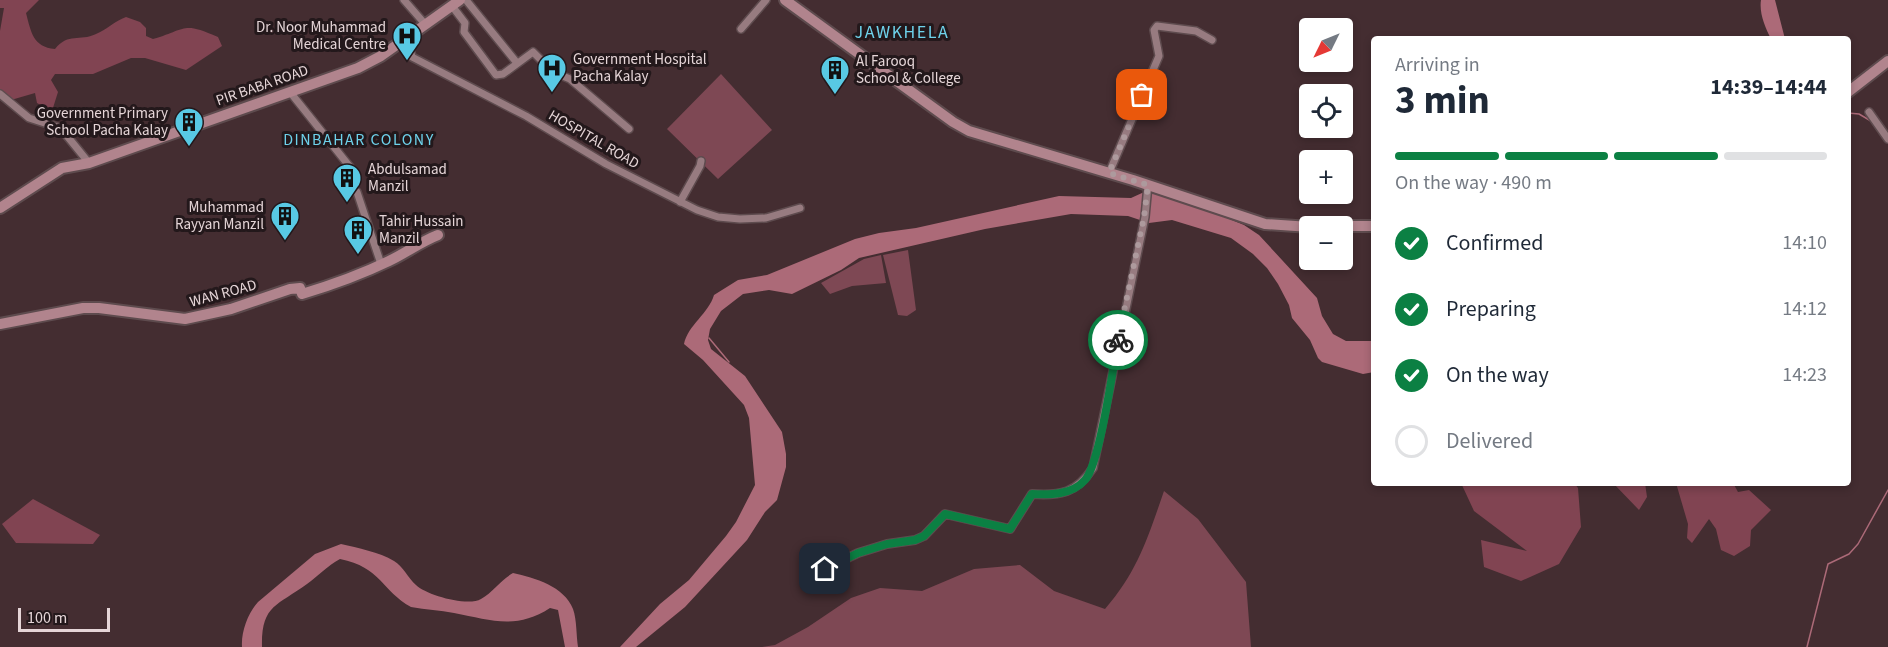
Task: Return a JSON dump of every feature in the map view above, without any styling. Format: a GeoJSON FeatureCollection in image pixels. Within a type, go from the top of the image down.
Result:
{"type":"FeatureCollection","features":[{"type":"Feature","properties":{"kind":"main road"},"geometry":{"type":"LineString","coordinates":[[785,0],[953,122],[969,131],[1148,185],[1265,224],[1299,226]]}},
{"type":"Feature","properties":{"kind":"main road","name":"PIR BABA ROAD"},"geometry":{"type":"LineString","coordinates":[[0,208],[62,168],[89,163],[358,68],[393,47],[456,3]]}},
{"type":"Feature","properties":{"kind":"main road"},"geometry":{"type":"LineString","coordinates":[[1851,90],[1888,61]]}},
{"type":"Feature","properties":{"kind":"main road"},"geometry":{"type":"LineString","coordinates":[[1353,226],[1371,226]]}},
{"type":"Feature","properties":{"kind":"main road","name":"WAN ROAD"},"geometry":{"type":"LineString","coordinates":[[0,324],[82,308],[122,309],[179,318],[205,316],[290,289],[300,288],[302,294],[334,285],[381,264],[421,241],[438,236]]}},
{"type":"Feature","properties":{"kind":"street"},"geometry":{"type":"LineString","coordinates":[[404,0],[425,24]]}},
{"type":"Feature","properties":{"kind":"street"},"geometry":{"type":"LineString","coordinates":[[466,0],[517,63]]}},
{"type":"Feature","properties":{"kind":"street"},"geometry":{"type":"LineString","coordinates":[[741,28],[766,0]]}},
{"type":"Feature","properties":{"kind":"street"},"geometry":{"type":"LineString","coordinates":[[456,3],[465,23],[464,32],[496,75],[503,74],[533,52],[553,72],[570,78],[629,129]]}},
{"type":"Feature","properties":{"kind":"street"},"geometry":{"type":"LineString","coordinates":[[465,23],[471,20],[482,20]]}},
{"type":"Feature","properties":{"kind":"street"},"geometry":{"type":"LineString","coordinates":[[1109,173],[1159,56],[1154,30],[1157,26],[1196,31],[1212,40]]}},
{"type":"Feature","properties":{"kind":"street","name":"HOSPITAL ROAD"},"geometry":{"type":"LineString","coordinates":[[393,47],[408,42],[412,57],[526,116],[606,164],[680,202],[718,217],[740,219],[766,218],[800,208]]}},
{"type":"Feature","properties":{"kind":"street"},"geometry":{"type":"LineString","coordinates":[[290,92],[350,167]]}},
{"type":"Feature","properties":{"kind":"street"},"geometry":{"type":"LineString","coordinates":[[0,94],[29,118],[63,131],[89,163]]}},
{"type":"Feature","properties":{"kind":"street"},"geometry":{"type":"LineString","coordinates":[[1869,112],[1888,138]]}},
{"type":"Feature","properties":{"kind":"street"},"geometry":{"type":"LineString","coordinates":[[680,202],[701,160]]}},
{"type":"Feature","properties":{"kind":"street"},"geometry":{"type":"LineString","coordinates":[[825,569],[858,553],[924,536],[945,514],[1010,529],[1032,494],[1052,495],[1076,488],[1084,481],[1093,468],[1144,217],[1148,185]]}},
{"type":"Feature","properties":{"kind":"street"},"geometry":{"type":"LineString","coordinates":[[357,192],[381,264]]}},
{"type":"Feature","properties":{"kind":"shaded area"},"geometry":{"type":"Polygon","coordinates":[[[0,0],[39,0],[26,13],[37,42],[48,48],[55,49],[70,39],[96,34],[126,17],[140,22],[146,28],[146,36],[153,39],[191,28],[218,37],[222,46],[186,70],[145,58],[131,58],[93,74],[55,74],[51,80],[58,92],[52,111],[37,103],[35,93],[11,100],[0,93],[0,31],[4,8],[0,8],[0,0]]]}},
{"type":"Feature","properties":{"kind":"shaded area"},"geometry":{"type":"Polygon","coordinates":[[[1761,0],[1775,0],[1784,36],[1770,36],[1761,0]]]}},
{"type":"Feature","properties":{"kind":"shaded area"},"geometry":{"type":"Polygon","coordinates":[[[721,74],[772,130],[718,179],[667,129],[721,74]]]}},
{"type":"Feature","properties":{"kind":"shaded area"},"geometry":{"type":"Polygon","coordinates":[[[1142,193],[1154,193],[1200,207],[1244,225],[1259,235],[1317,298],[1322,316],[1333,334],[1346,341],[1371,341],[1371,373],[1363,374],[1322,362],[1318,358],[1310,340],[1292,318],[1289,305],[1278,284],[1253,254],[1231,238],[1172,220],[1149,223],[1128,216],[1071,214],[985,229],[859,258],[841,270],[792,294],[769,290],[743,294],[721,311],[710,329],[708,340],[711,349],[745,376],[782,432],[786,467],[777,500],[765,512],[747,540],[685,607],[636,647],[620,647],[660,604],[689,580],[726,536],[755,485],[749,418],[744,405],[703,360],[684,344],[686,337],[708,308],[714,295],[738,280],[767,275],[855,239],[879,233],[916,228],[1059,196],[1131,198],[1142,193]]]}},
{"type":"Feature","properties":{"kind":"shaded area"},"geometry":{"type":"Polygon","coordinates":[[[908,250],[916,310],[907,316],[898,315],[883,255],[908,250]]]}},
{"type":"Feature","properties":{"kind":"shaded area"},"geometry":{"type":"Polygon","coordinates":[[[881,255],[886,283],[852,286],[830,294],[821,283],[864,259],[881,255]]]}},
{"type":"Feature","properties":{"kind":"shaded area"},"geometry":{"type":"Polygon","coordinates":[[[1462,486],[1576,486],[1581,527],[1559,564],[1521,581],[1484,567],[1481,540],[1527,551],[1474,511],[1462,486]]]}},
{"type":"Feature","properties":{"kind":"shaded area"},"geometry":{"type":"Polygon","coordinates":[[[1616,486],[1645,486],[1647,497],[1639,510],[1616,486]]]}},
{"type":"Feature","properties":{"kind":"shaded area"},"geometry":{"type":"Polygon","coordinates":[[[1677,486],[1735,486],[1738,492],[1749,490],[1771,510],[1751,530],[1750,546],[1734,556],[1721,550],[1716,529],[1709,519],[1692,543],[1687,538],[1688,524],[1677,486]]]}},
{"type":"Feature","properties":{"kind":"shaded area"},"geometry":{"type":"Polygon","coordinates":[[[1164,491],[1198,519],[1246,582],[1251,647],[762,647],[775,645],[808,627],[851,598],[880,588],[922,591],[974,569],[1020,565],[1054,591],[1105,609],[1134,567],[1147,539],[1164,491]]]}},
{"type":"Feature","properties":{"kind":"shaded area"},"geometry":{"type":"Polygon","coordinates":[[[33,499],[100,535],[93,544],[16,543],[2,524],[33,499]]]}},
{"type":"Feature","properties":{"kind":"shaded area"},"geometry":{"type":"Polygon","coordinates":[[[341,544],[388,558],[400,566],[421,589],[457,601],[467,602],[481,599],[513,573],[548,584],[563,594],[573,609],[578,647],[565,647],[558,610],[550,608],[526,619],[503,621],[411,607],[393,594],[373,573],[340,559],[273,608],[264,623],[262,647],[242,647],[246,623],[258,602],[315,554],[341,544]]]}},
{"type":"Feature","properties":{"kind":"waterway"},"geometry":{"type":"LineString","coordinates":[[1851,113],[1859,114],[1871,121]]}},
{"type":"Feature","properties":{"kind":"waterway"},"geometry":{"type":"LineString","coordinates":[[709,338],[729,362]]}},
{"type":"Feature","properties":{"kind":"waterway"},"geometry":{"type":"LineString","coordinates":[[1807,647],[1828,564],[1849,554],[1858,544],[1888,490]]}},
{"type":"Feature","properties":{"kind":"way so far"},"geometry":{"type":"LineString","coordinates":[[1118,340],[1144,217],[1148,185],[1109,173],[1142,95]]}},
{"type":"Feature","properties":{"kind":"place","name":"Dr. Noor Muhammad Medical Centre"},"geometry":{"type":"Point","coordinates":[407,62]}},
{"type":"Feature","properties":{"kind":"place","name":"Government Hospital Pacha Kalay"},"geometry":{"type":"Point","coordinates":[552,94]}},
{"type":"Feature","properties":{"kind":"place","name":"Al Farooq School & College"},"geometry":{"type":"Point","coordinates":[835,96]}},
{"type":"Feature","properties":{"kind":"place","name":"Government Primary School Pacha Kalay"},"geometry":{"type":"Point","coordinates":[189,148]}},
{"type":"Feature","properties":{"kind":"place","name":"Abdulsamad Manzil"},"geometry":{"type":"Point","coordinates":[347,204]}},
{"type":"Feature","properties":{"kind":"place","name":"Muhammad Rayyan Manzil"},"geometry":{"type":"Point","coordinates":[285,242]}},
{"type":"Feature","properties":{"kind":"place","name":"Tahir Hussain Manzil"},"geometry":{"type":"Point","coordinates":[358,256]}},
{"type":"Feature","properties":{"kind":"district","name":"JAWKHELA"},"geometry":{"type":"Point","coordinates":[902,32]}},
{"type":"Feature","properties":{"kind":"district","name":"DINBAHAR COLONY"},"geometry":{"type":"Point","coordinates":[359,139]}},
{"type":"Feature","properties":{"kind":"route"},"geometry":{"type":"LineString","coordinates":[[825,569],[858,553],[897,541],[915,540],[924,536],[945,514],[1010,529],[1032,494],[1052,495],[1076,488],[1093,468],[1118,340]]}}]}
